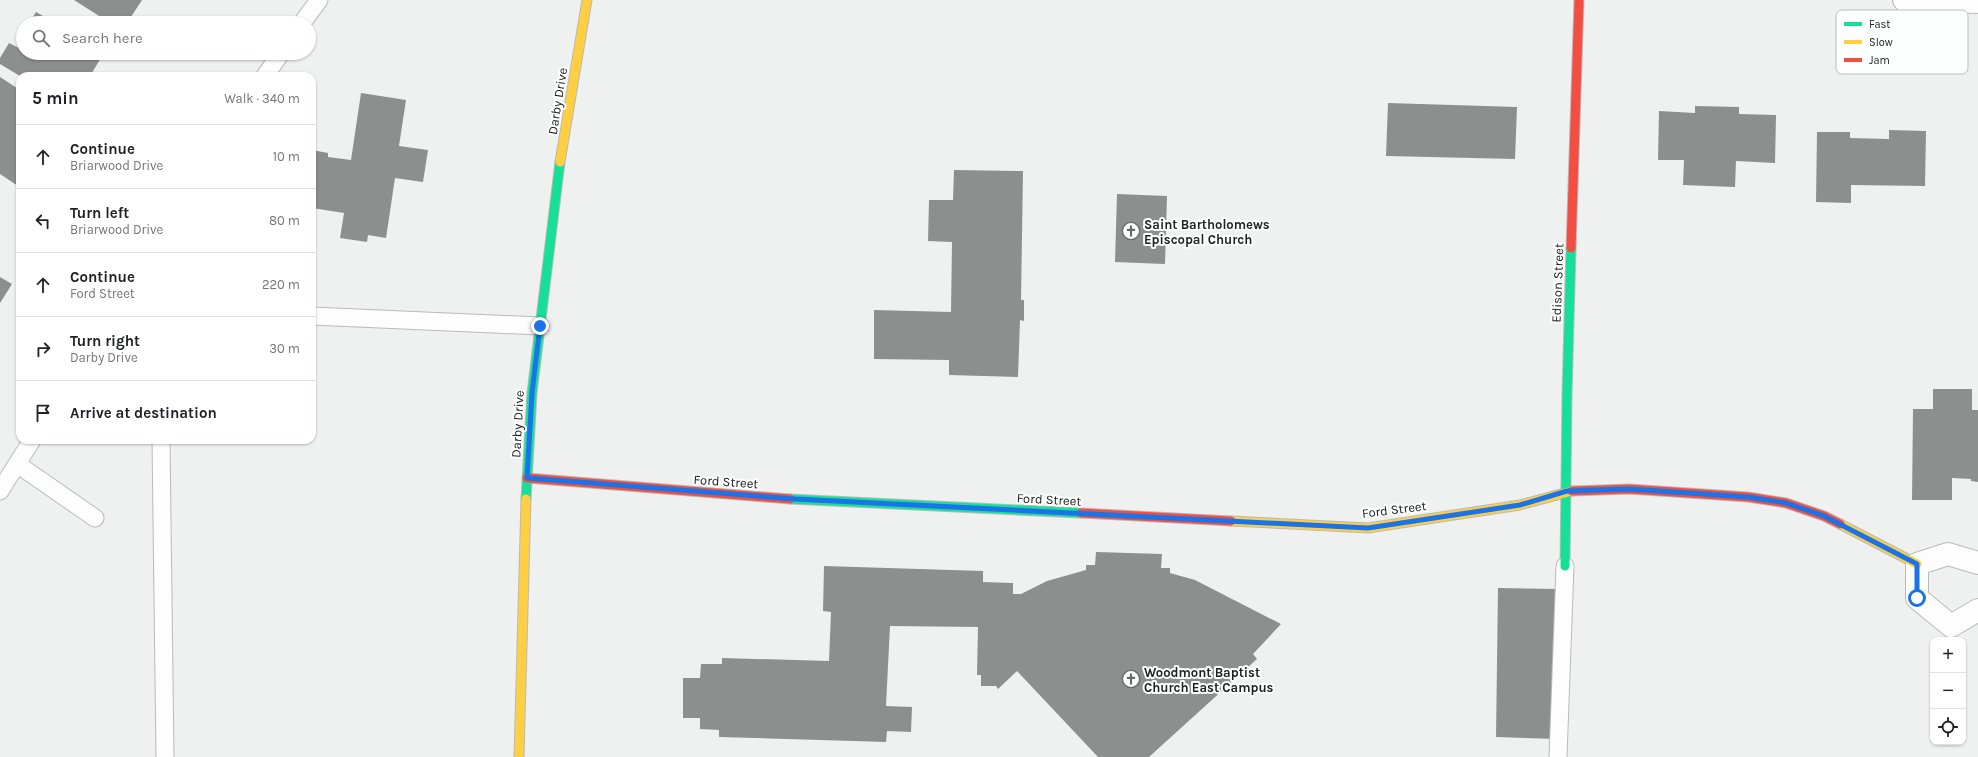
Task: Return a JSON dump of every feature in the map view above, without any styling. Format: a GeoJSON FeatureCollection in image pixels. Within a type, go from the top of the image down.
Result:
{"type":"FeatureCollection","features":[{"type":"Feature","properties":{"kind":"street","name":"Darby Drive"},"geometry":{"type":"LineString","coordinates":[[519,757],[527,478],[532,393],[560,160],[587,0]]}},
{"type":"Feature","properties":{"kind":"street","name":"Edison Street"},"geometry":{"type":"LineString","coordinates":[[1565,566],[1567,395],[1579,0]]}},
{"type":"Feature","properties":{"kind":"street"},"geometry":{"type":"LineString","coordinates":[[1904,0],[1978,2]]}},
{"type":"Feature","properties":{"kind":"street","name":"Ford Street"},"geometry":{"type":"LineString","coordinates":[[527,478],[795,499],[1368,528],[1520,505],[1567,491],[1629,489],[1748,497],[1786,503],[1824,516],[1917,564]]}},
{"type":"Feature","properties":{"kind":"street"},"geometry":{"type":"LineString","coordinates":[[1978,563],[1948,554],[1917,564],[1917,598],[1951,626],[1978,610]]}},
{"type":"Feature","properties":{"kind":"lane"},"geometry":{"type":"LineString","coordinates":[[307,16],[319,0]]}},
{"type":"Feature","properties":{"kind":"lane"},"geometry":{"type":"LineString","coordinates":[[268,72],[276,60]]}},
{"type":"Feature","properties":{"kind":"lane"},"geometry":{"type":"LineString","coordinates":[[316,316],[540,326]]}},
{"type":"Feature","properties":{"kind":"lane"},"geometry":{"type":"LineString","coordinates":[[0,491],[30,444]]}},
{"type":"Feature","properties":{"kind":"lane"},"geometry":{"type":"LineString","coordinates":[[161,444],[164,757]]}},
{"type":"Feature","properties":{"kind":"lane"},"geometry":{"type":"LineString","coordinates":[[17,464],[95,518]]}},
{"type":"Feature","properties":{"kind":"lane"},"geometry":{"type":"LineString","coordinates":[[1558,757],[1565,566]]}},
{"type":"Feature","properties":{"kind":"building"},"geometry":{"type":"Polygon","coordinates":[[[74,0],[142,0],[132,16],[99,16],[74,0]]]}},
{"type":"Feature","properties":{"kind":"building"},"geometry":{"type":"Polygon","coordinates":[[[36,12],[43,16],[33,16],[36,12]]]}},
{"type":"Feature","properties":{"kind":"building"},"geometry":{"type":"Polygon","coordinates":[[[9,43],[16,46],[16,60],[100,60],[92,72],[16,72],[16,74],[0,64],[0,58],[9,43]]]}},
{"type":"Feature","properties":{"kind":"building"},"geometry":{"type":"Polygon","coordinates":[[[0,77],[16,87],[16,185],[0,174],[0,77]]]}},
{"type":"Feature","properties":{"kind":"building"},"geometry":{"type":"Polygon","coordinates":[[[361,93],[406,100],[399,146],[428,150],[423,182],[395,178],[386,238],[368,235],[367,242],[340,238],[344,213],[316,209],[316,151],[328,153],[328,157],[351,160],[361,93]]]}},
{"type":"Feature","properties":{"kind":"building"},"geometry":{"type":"Polygon","coordinates":[[[1388,103],[1517,107],[1515,159],[1386,156],[1388,103]]]}},
{"type":"Feature","properties":{"kind":"building"},"geometry":{"type":"Polygon","coordinates":[[[1695,106],[1739,107],[1739,114],[1776,115],[1775,163],[1736,161],[1735,187],[1683,185],[1684,160],[1658,160],[1659,111],[1695,113],[1695,106]]]}},
{"type":"Feature","properties":{"kind":"building"},"geometry":{"type":"Polygon","coordinates":[[[1889,130],[1926,131],[1925,186],[1851,185],[1851,203],[1816,202],[1817,132],[1850,132],[1850,138],[1889,139],[1889,130]]]}},
{"type":"Feature","properties":{"kind":"building"},"geometry":{"type":"Polygon","coordinates":[[[954,170],[1023,171],[1021,300],[1024,300],[1024,321],[1020,320],[1018,377],[949,375],[949,360],[874,359],[874,310],[951,312],[952,242],[928,241],[929,200],[953,200],[954,170]]]}},
{"type":"Feature","properties":{"kind":"building"},"geometry":{"type":"Polygon","coordinates":[[[1117,194],[1167,196],[1165,264],[1115,262],[1117,194]]]}},
{"type":"Feature","properties":{"kind":"building"},"geometry":{"type":"Polygon","coordinates":[[[0,277],[12,284],[0,303],[0,277]]]}},
{"type":"Feature","properties":{"kind":"building"},"geometry":{"type":"Polygon","coordinates":[[[1933,389],[1972,389],[1972,410],[1978,410],[1978,482],[1971,481],[1971,479],[1952,478],[1952,500],[1912,500],[1913,409],[1933,409],[1933,389]]]}},
{"type":"Feature","properties":{"kind":"building"},"geometry":{"type":"Polygon","coordinates":[[[1096,552],[1162,554],[1161,568],[1170,568],[1170,573],[1195,580],[1281,624],[1253,654],[1257,659],[1149,757],[1098,757],[1017,671],[998,689],[996,686],[981,686],[981,675],[977,675],[978,627],[890,626],[886,706],[912,707],[911,732],[887,731],[886,742],[719,737],[719,730],[700,729],[700,718],[683,718],[683,678],[700,678],[701,664],[722,664],[722,658],[829,661],[831,612],[823,611],[824,566],[983,571],[983,582],[1013,583],[1013,594],[1021,594],[1047,581],[1086,570],[1086,565],[1095,565],[1096,552]]]}},
{"type":"Feature","properties":{"kind":"building"},"geometry":{"type":"Polygon","coordinates":[[[1498,588],[1560,589],[1558,739],[1496,737],[1498,588]]]}},
{"type":"Feature","properties":{"kind":"traffic: fast"},"geometry":{"type":"LineString","coordinates":[[526,499],[532,393],[560,162]]}},
{"type":"Feature","properties":{"kind":"traffic: fast"},"geometry":{"type":"LineString","coordinates":[[1565,566],[1567,395],[1571,248]]}},
{"type":"Feature","properties":{"kind":"traffic: fast"},"geometry":{"type":"LineString","coordinates":[[790,499],[1081,513]]}},
{"type":"Feature","properties":{"kind":"traffic: slow"},"geometry":{"type":"LineString","coordinates":[[560,162],[587,0]]}},
{"type":"Feature","properties":{"kind":"traffic: slow"},"geometry":{"type":"LineString","coordinates":[[1231,521],[1368,528],[1520,505],[1572,491]]}},
{"type":"Feature","properties":{"kind":"traffic: slow"},"geometry":{"type":"LineString","coordinates":[[519,757],[526,499]]}},
{"type":"Feature","properties":{"kind":"traffic: slow"},"geometry":{"type":"LineString","coordinates":[[1840,524],[1917,564]]}},
{"type":"Feature","properties":{"kind":"traffic: jam"},"geometry":{"type":"LineString","coordinates":[[1571,248],[1579,0]]}},
{"type":"Feature","properties":{"kind":"traffic: jam"},"geometry":{"type":"LineString","coordinates":[[527,478],[790,499]]}},
{"type":"Feature","properties":{"kind":"traffic: jam"},"geometry":{"type":"LineString","coordinates":[[1572,491],[1629,489],[1748,497],[1786,503],[1824,516],[1840,524]]}},
{"type":"Feature","properties":{"kind":"traffic: jam"},"geometry":{"type":"LineString","coordinates":[[1081,513],[1231,521]]}},
{"type":"Feature","properties":{"kind":"place","name":"Saint Bartholomews Episcopal Church"},"geometry":{"type":"Point","coordinates":[1131,231]}},
{"type":"Feature","properties":{"kind":"place","name":"Woodmont Baptist Church East Campus"},"geometry":{"type":"Point","coordinates":[1131,679]}},
{"type":"Feature","properties":{"kind":"route"},"geometry":{"type":"LineString","coordinates":[[540,326],[532,393],[527,478],[795,499],[1368,528],[1520,505],[1567,491],[1629,489],[1748,497],[1786,503],[1824,516],[1917,564],[1917,598]]}}]}
